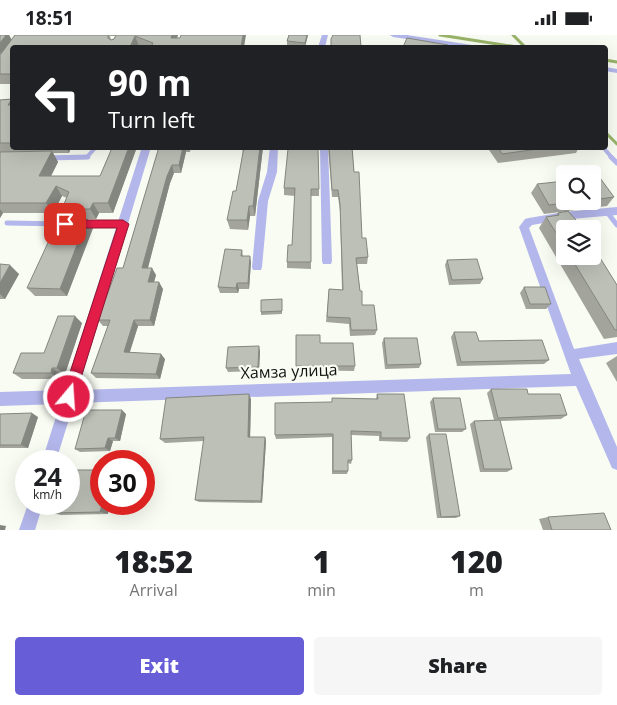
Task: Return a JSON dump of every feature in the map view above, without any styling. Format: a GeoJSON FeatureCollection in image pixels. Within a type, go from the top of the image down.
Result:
{"type":"FeatureCollection","features":[{"type":"Feature","properties":{"kind":"street"},"geometry":{"type":"LineString","coordinates":[[393,35],[459,45]]}},
{"type":"Feature","properties":{"kind":"street"},"geometry":{"type":"LineString","coordinates":[[52,450],[147,150]]}},
{"type":"Feature","properties":{"kind":"street"},"geometry":{"type":"LineString","coordinates":[[257,267],[263,201],[272,172],[274,150]]}},
{"type":"Feature","properties":{"kind":"street"},"geometry":{"type":"LineString","coordinates":[[324,150],[327,261]]}},
{"type":"Feature","properties":{"kind":"street"},"geometry":{"type":"LineString","coordinates":[[612,211],[529,222],[524,227],[570,355],[617,463]]}},
{"type":"Feature","properties":{"kind":"street"},"geometry":{"type":"LineString","coordinates":[[564,216],[566,220]]}},
{"type":"Feature","properties":{"kind":"street"},"geometry":{"type":"LineString","coordinates":[[570,355],[617,348]]}},
{"type":"Feature","properties":{"kind":"street","name":"Хамза улица"},"geometry":{"type":"LineString","coordinates":[[0,399],[580,380]]}},
{"type":"Feature","properties":{"kind":"street"},"geometry":{"type":"LineString","coordinates":[[27,530],[32,515]]}},
{"type":"Feature","properties":{"kind":"lane"},"geometry":{"type":"LineString","coordinates":[[45,158],[87,157],[94,150]]}},
{"type":"Feature","properties":{"kind":"lane"},"geometry":{"type":"LineString","coordinates":[[606,150],[617,163]]}},
{"type":"Feature","properties":{"kind":"lane"},"geometry":{"type":"LineString","coordinates":[[612,211],[617,225]]}},
{"type":"Feature","properties":{"kind":"lane"},"geometry":{"type":"LineString","coordinates":[[7,223],[123,224]]}},
{"type":"Feature","properties":{"kind":"building"},"geometry":{"type":"Polygon","coordinates":[[[0,35],[6,35],[0,43],[0,35]]]}},
{"type":"Feature","properties":{"kind":"building"},"geometry":{"type":"Polygon","coordinates":[[[15,35],[108,35],[108,38],[111,40],[116,35],[172,35],[171,38],[180,38],[181,35],[243,35],[241,45],[152,45],[153,43],[135,36],[131,45],[10,45],[10,74],[0,74],[0,55],[15,35]]]}},
{"type":"Feature","properties":{"kind":"building"},"geometry":{"type":"Polygon","coordinates":[[[289,35],[307,35],[305,43],[287,41],[289,35]]]}},
{"type":"Feature","properties":{"kind":"building"},"geometry":{"type":"Polygon","coordinates":[[[333,35],[360,35],[361,45],[331,45],[333,35]]]}},
{"type":"Feature","properties":{"kind":"building"},"geometry":{"type":"Polygon","coordinates":[[[407,38],[448,45],[404,45],[407,38]]]}},
{"type":"Feature","properties":{"kind":"building"},"geometry":{"type":"Polygon","coordinates":[[[10,99],[8,105],[10,105],[10,143],[0,143],[0,100],[10,99]]]}},
{"type":"Feature","properties":{"kind":"building"},"geometry":{"type":"Polygon","coordinates":[[[111,150],[128,150],[108,203],[93,203],[90,209],[62,209],[69,192],[56,186],[46,203],[0,203],[0,152],[52,151],[39,176],[100,176],[111,150]]]}},
{"type":"Feature","properties":{"kind":"building"},"geometry":{"type":"Polygon","coordinates":[[[158,150],[182,150],[179,165],[172,165],[167,176],[142,268],[152,268],[148,282],[159,282],[150,320],[134,320],[124,352],[161,354],[156,374],[91,373],[110,320],[98,320],[117,268],[123,268],[158,150]]]}},
{"type":"Feature","properties":{"kind":"building"},"geometry":{"type":"Polygon","coordinates":[[[243,150],[260,150],[253,206],[249,206],[247,220],[227,220],[233,191],[236,191],[243,150]]]}},
{"type":"Feature","properties":{"kind":"building"},"geometry":{"type":"Polygon","coordinates":[[[288,150],[318,150],[319,189],[311,189],[311,262],[287,262],[288,245],[292,245],[295,188],[284,188],[288,150]]]}},
{"type":"Feature","properties":{"kind":"building"},"geometry":{"type":"Polygon","coordinates":[[[329,150],[352,150],[354,172],[359,172],[362,238],[366,238],[368,257],[356,258],[360,291],[362,291],[362,305],[374,305],[377,330],[351,330],[350,318],[327,317],[329,289],[343,290],[340,204],[338,190],[332,190],[329,150]]]}},
{"type":"Feature","properties":{"kind":"building"},"geometry":{"type":"Polygon","coordinates":[[[500,150],[531,150],[502,154],[500,150]]]}},
{"type":"Feature","properties":{"kind":"building"},"geometry":{"type":"Polygon","coordinates":[[[601,179],[614,197],[601,199],[601,179]]]}},
{"type":"Feature","properties":{"kind":"building"},"geometry":{"type":"Polygon","coordinates":[[[556,182],[556,204],[549,205],[537,184],[556,182]]]}},
{"type":"Feature","properties":{"kind":"building"},"geometry":{"type":"Polygon","coordinates":[[[568,211],[576,220],[556,220],[556,233],[546,217],[559,215],[558,213],[568,211]]]}},
{"type":"Feature","properties":{"kind":"building"},"geometry":{"type":"Polygon","coordinates":[[[59,219],[87,219],[60,289],[27,288],[59,219]]]}},
{"type":"Feature","properties":{"kind":"building"},"geometry":{"type":"Polygon","coordinates":[[[225,249],[242,250],[241,256],[250,256],[248,283],[237,283],[236,288],[218,287],[225,249]]]}},
{"type":"Feature","properties":{"kind":"building"},"geometry":{"type":"Polygon","coordinates":[[[477,259],[483,279],[452,280],[447,260],[477,259]]]}},
{"type":"Feature","properties":{"kind":"building"},"geometry":{"type":"Polygon","coordinates":[[[601,259],[617,285],[617,330],[615,330],[575,265],[601,265],[601,259]]]}},
{"type":"Feature","properties":{"kind":"building"},"geometry":{"type":"Polygon","coordinates":[[[0,264],[10,265],[0,283],[0,264]]]}},
{"type":"Feature","properties":{"kind":"building"},"geometry":{"type":"Polygon","coordinates":[[[524,287],[545,287],[551,304],[530,304],[524,287]]]}},
{"type":"Feature","properties":{"kind":"building"},"geometry":{"type":"Polygon","coordinates":[[[282,299],[282,311],[261,312],[261,300],[282,299]]]}},
{"type":"Feature","properties":{"kind":"building"},"geometry":{"type":"Polygon","coordinates":[[[58,316],[75,316],[57,368],[52,368],[51,373],[13,373],[21,353],[44,353],[58,316]]]}},
{"type":"Feature","properties":{"kind":"building"},"geometry":{"type":"Polygon","coordinates":[[[454,332],[476,332],[479,341],[542,340],[549,360],[461,362],[454,332]]]}},
{"type":"Feature","properties":{"kind":"building"},"geometry":{"type":"Polygon","coordinates":[[[296,335],[320,335],[320,343],[353,343],[355,366],[296,366],[296,335]]]}},
{"type":"Feature","properties":{"kind":"building"},"geometry":{"type":"Polygon","coordinates":[[[384,338],[417,338],[421,364],[387,365],[384,338]]]}},
{"type":"Feature","properties":{"kind":"building"},"geometry":{"type":"Polygon","coordinates":[[[259,346],[258,367],[226,368],[228,347],[259,346]]]}},
{"type":"Feature","properties":{"kind":"building"},"geometry":{"type":"Polygon","coordinates":[[[491,389],[527,389],[528,394],[560,394],[567,415],[498,418],[491,389]]]}},
{"type":"Feature","properties":{"kind":"building"},"geometry":{"type":"Polygon","coordinates":[[[249,394],[248,437],[265,437],[261,501],[195,500],[204,437],[160,439],[166,398],[249,394]]]}},
{"type":"Feature","properties":{"kind":"building"},"geometry":{"type":"Polygon","coordinates":[[[377,394],[404,394],[410,438],[381,438],[381,432],[351,431],[352,460],[348,460],[348,471],[333,471],[333,434],[275,435],[275,403],[332,402],[332,398],[378,399],[377,394]]]}},
{"type":"Feature","properties":{"kind":"building"},"geometry":{"type":"Polygon","coordinates":[[[433,398],[460,398],[466,429],[438,429],[433,398]]]}},
{"type":"Feature","properties":{"kind":"building"},"geometry":{"type":"Polygon","coordinates":[[[86,410],[122,410],[115,438],[108,438],[105,448],[75,449],[86,410]]]}},
{"type":"Feature","properties":{"kind":"building"},"geometry":{"type":"Polygon","coordinates":[[[32,413],[21,445],[0,445],[0,414],[32,413]]]}},
{"type":"Feature","properties":{"kind":"building"},"geometry":{"type":"Polygon","coordinates":[[[500,420],[512,469],[484,469],[474,421],[500,420]]]}},
{"type":"Feature","properties":{"kind":"building"},"geometry":{"type":"Polygon","coordinates":[[[429,434],[446,434],[460,516],[441,517],[429,434]]]}},
{"type":"Feature","properties":{"kind":"building"},"geometry":{"type":"Polygon","coordinates":[[[80,470],[90,470],[90,512],[80,512],[80,470]]]}},
{"type":"Feature","properties":{"kind":"building"},"geometry":{"type":"Polygon","coordinates":[[[604,513],[611,530],[552,530],[548,517],[604,513]]]}},
{"type":"Feature","properties":{"kind":"waterway"},"geometry":{"type":"LineString","coordinates":[[440,35],[504,45]]}},
{"type":"Feature","properties":{"kind":"waterway"},"geometry":{"type":"LineString","coordinates":[[513,35],[523,45]]}},
{"type":"Feature","properties":{"kind":"waterway"},"geometry":{"type":"LineString","coordinates":[[608,60],[617,62]]}},
{"type":"Feature","properties":{"kind":"waterway"},"geometry":{"type":"LineString","coordinates":[[608,135],[617,144]]}},
{"type":"Feature","properties":{"kind":"route"},"geometry":{"type":"LineString","coordinates":[[65,224],[123,224],[69,397]]}}]}
